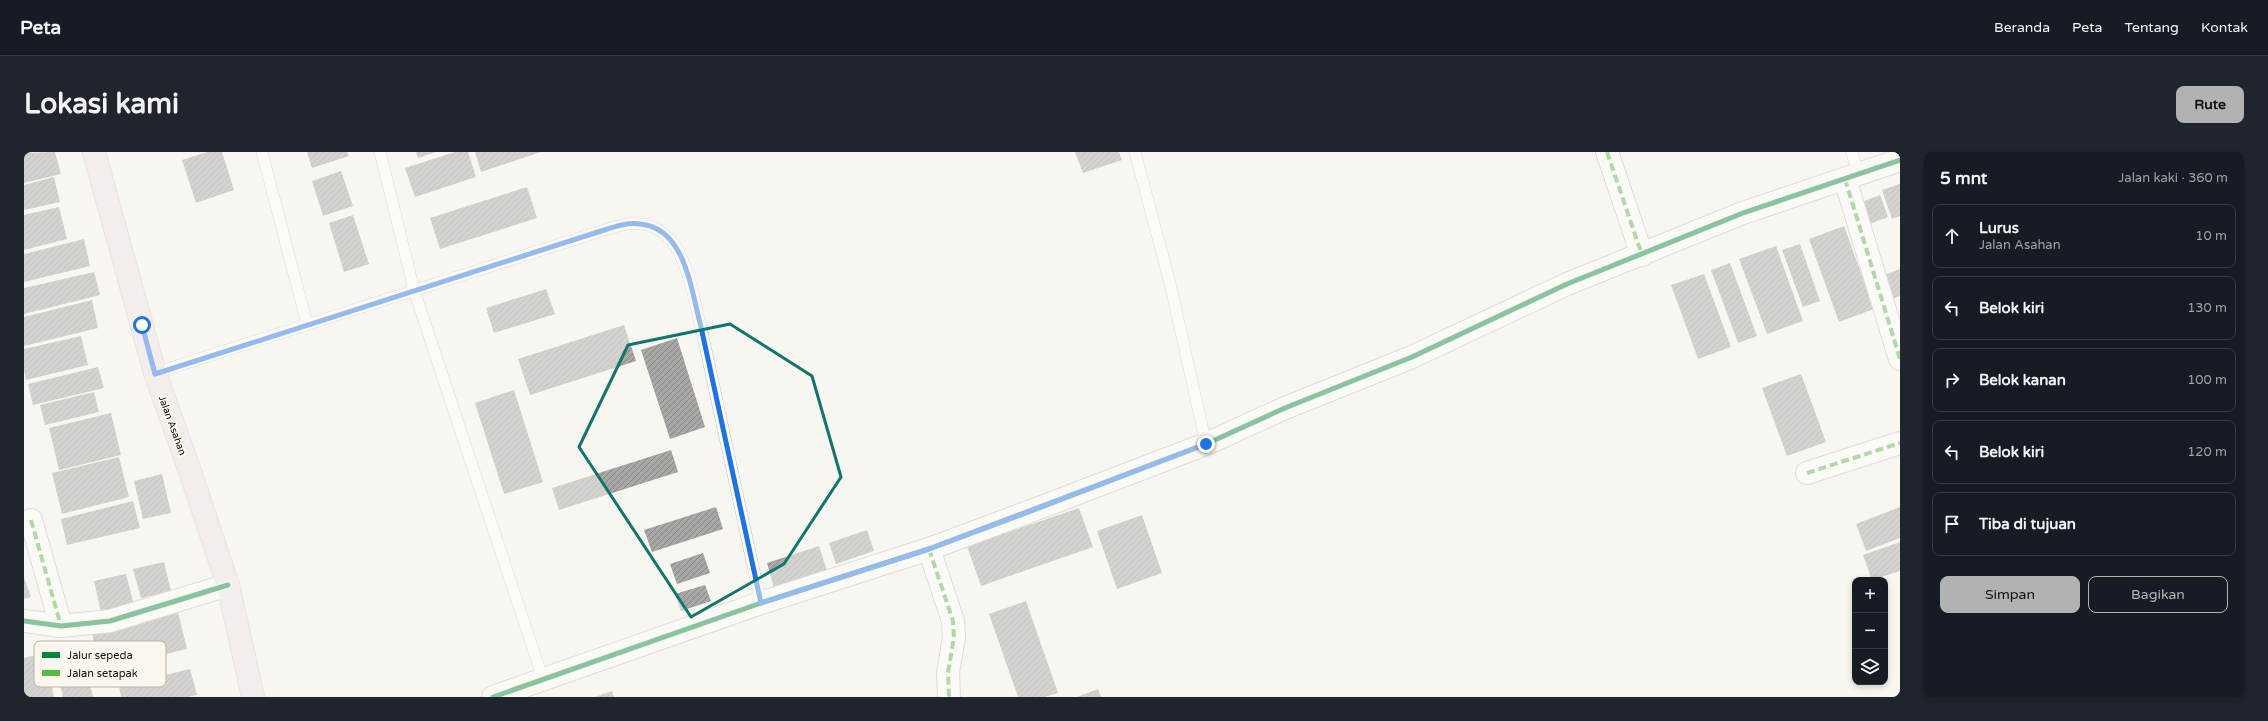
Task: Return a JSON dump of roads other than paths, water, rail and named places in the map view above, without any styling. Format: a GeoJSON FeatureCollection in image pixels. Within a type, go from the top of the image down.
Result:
{"type":"FeatureCollection","features":[{"type":"Feature","properties":{"kind":"main road","name":"Jalan Asahan"},"geometry":{"type":"LineString","coordinates":[[94,152],[155,374],[192,474],[228,585],[253,697]]}},
{"type":"Feature","properties":{"kind":"street"},"geometry":{"type":"LineString","coordinates":[[1607,152],[1642,255]]}},
{"type":"Feature","properties":{"kind":"street"},"geometry":{"type":"LineString","coordinates":[[493,697],[761,603],[929,549],[1206,444],[1286,408],[1412,357],[1567,284],[1743,213],[1900,160]]}},
{"type":"Feature","properties":{"kind":"street"},"geometry":{"type":"LineString","coordinates":[[1852,177],[1900,359]]}},
{"type":"Feature","properties":{"kind":"street"},"geometry":{"type":"LineString","coordinates":[[1807,473],[1900,443]]}},
{"type":"Feature","properties":{"kind":"street"},"geometry":{"type":"LineString","coordinates":[[31,520],[61,626]]}},
{"type":"Feature","properties":{"kind":"street"},"geometry":{"type":"LineString","coordinates":[[929,549],[953,625],[954,637],[948,673],[949,697]]}},
{"type":"Feature","properties":{"kind":"street"},"geometry":{"type":"LineString","coordinates":[[24,621],[61,626],[110,621],[228,585]]}},
{"type":"Feature","properties":{"kind":"lane"},"geometry":{"type":"LineString","coordinates":[[262,152],[307,324]]}},
{"type":"Feature","properties":{"kind":"lane"},"geometry":{"type":"LineString","coordinates":[[380,152],[414,290],[543,679]]}},
{"type":"Feature","properties":{"kind":"lane"},"geometry":{"type":"LineString","coordinates":[[1135,152],[1170,283],[1206,444]]}},
{"type":"Feature","properties":{"kind":"lane"},"geometry":{"type":"LineString","coordinates":[[1852,152],[1852,177]]}},
{"type":"Feature","properties":{"kind":"lane"},"geometry":{"type":"LineString","coordinates":[[155,374],[307,324],[615,227],[639,224],[659,228],[666,234],[681,255],[701,327],[761,603]]}}]}
